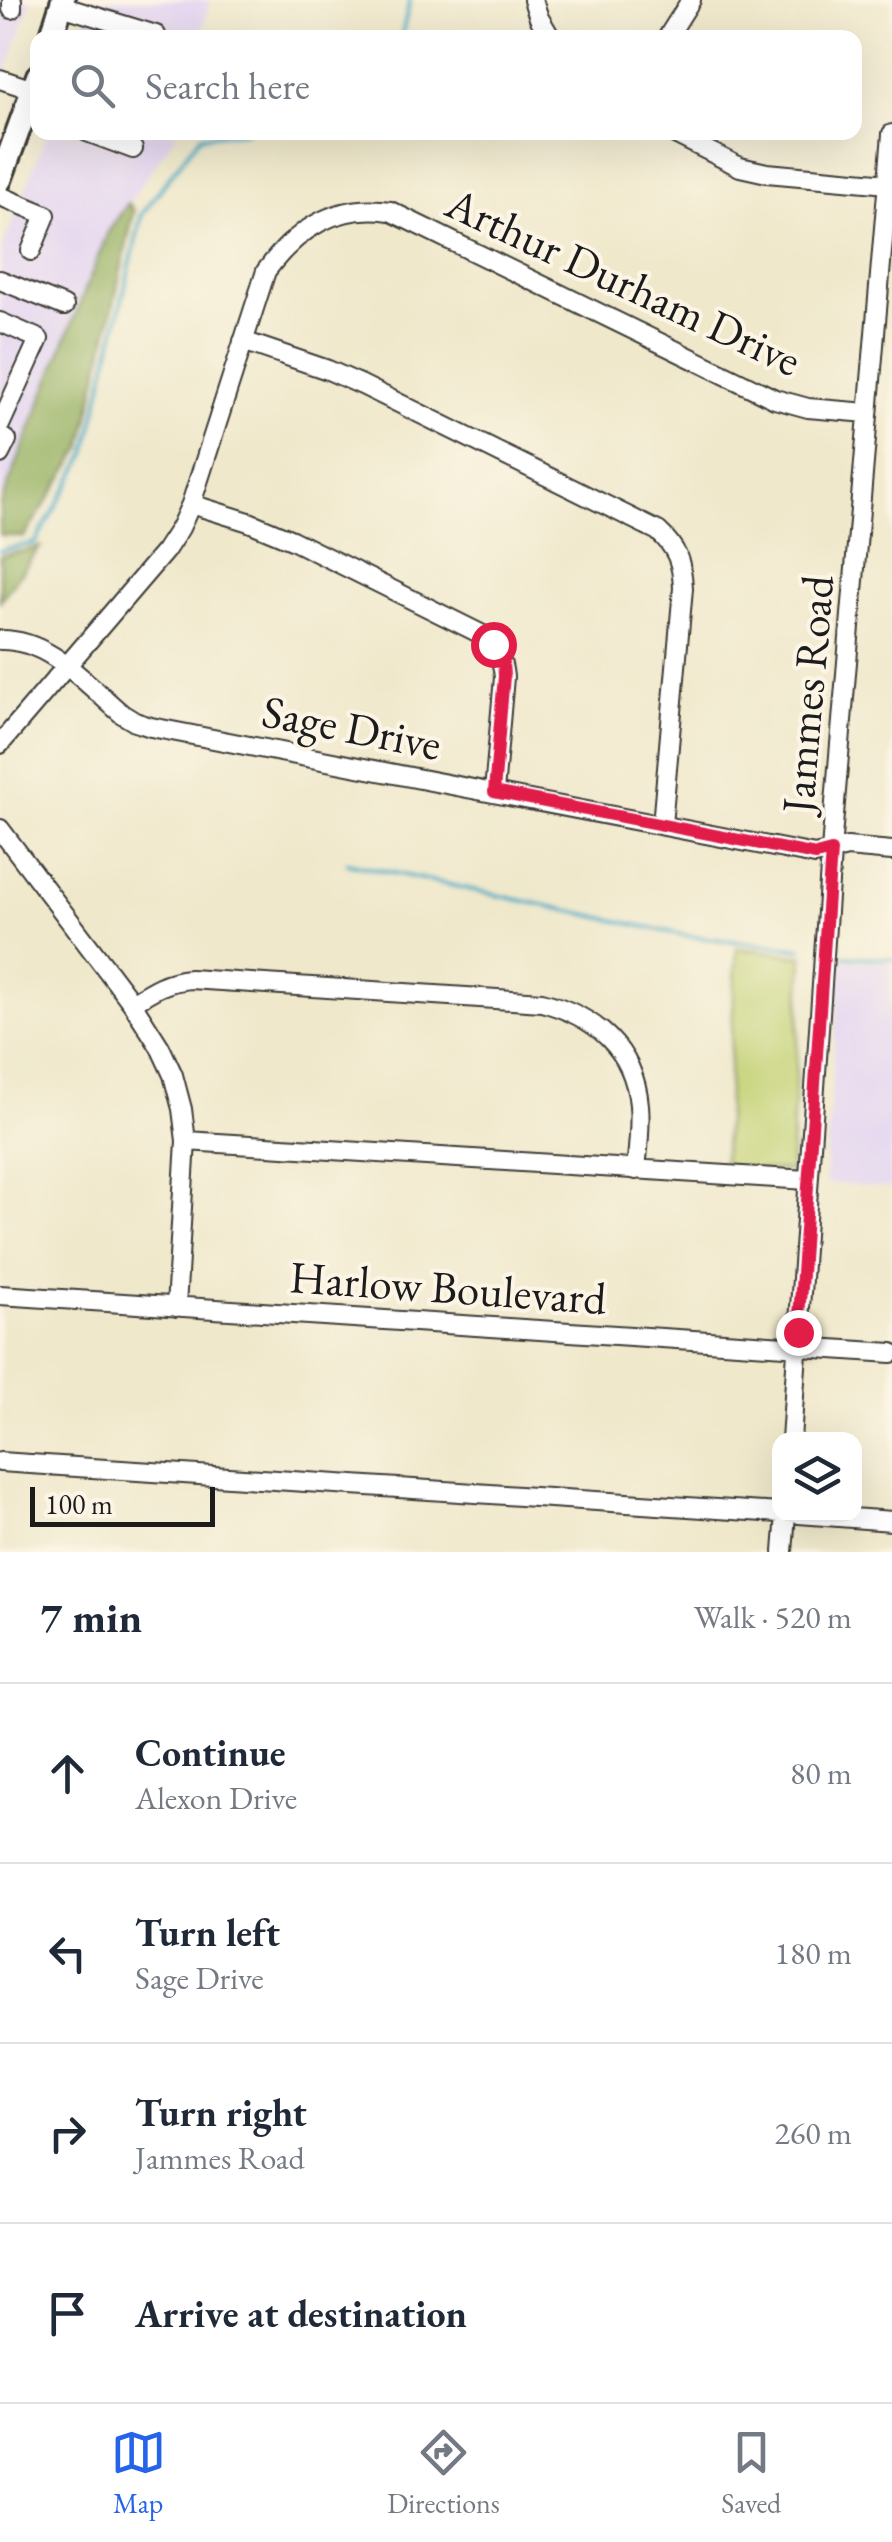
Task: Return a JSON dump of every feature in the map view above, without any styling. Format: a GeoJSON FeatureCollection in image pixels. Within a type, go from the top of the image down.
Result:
{"type":"FeatureCollection","features":[{"type":"Feature","properties":{"kind":"main road"},"geometry":{"type":"LineString","coordinates":[[54,30],[62,3]]}},
{"type":"Feature","properties":{"kind":"main road"},"geometry":{"type":"LineString","coordinates":[[0,180],[30,104]]}},
{"type":"Feature","properties":{"kind":"street"},"geometry":{"type":"LineString","coordinates":[[532,0],[546,30]]}},
{"type":"Feature","properties":{"kind":"street"},"geometry":{"type":"LineString","coordinates":[[672,30],[691,0]]}},
{"type":"Feature","properties":{"kind":"street"},"geometry":{"type":"LineString","coordinates":[[62,3],[141,30]]}},
{"type":"Feature","properties":{"kind":"street"},"geometry":{"type":"LineString","coordinates":[[0,80],[30,92]]}},
{"type":"Feature","properties":{"kind":"street","name":"Jammes Road"},"geometry":{"type":"LineString","coordinates":[[792,1432],[831,851],[892,134]]}},
{"type":"Feature","properties":{"kind":"street"},"geometry":{"type":"LineString","coordinates":[[108,140],[132,149]]}},
{"type":"Feature","properties":{"kind":"street"},"geometry":{"type":"LineString","coordinates":[[687,140],[740,167],[767,174],[888,184]]}},
{"type":"Feature","properties":{"kind":"street"},"geometry":{"type":"LineString","coordinates":[[0,196],[46,215],[31,251]]}},
{"type":"Feature","properties":{"kind":"street","name":"Arthur Durham Drive"},"geometry":{"type":"LineString","coordinates":[[0,744],[165,551],[180,528],[192,504],[266,271],[282,248],[345,210],[390,211],[774,399],[808,408],[868,413]]}},
{"type":"Feature","properties":{"kind":"street"},"geometry":{"type":"LineString","coordinates":[[0,280],[64,306]]}},
{"type":"Feature","properties":{"kind":"street"},"geometry":{"type":"LineString","coordinates":[[0,322],[39,339],[0,425]]}},
{"type":"Feature","properties":{"kind":"street"},"geometry":{"type":"LineString","coordinates":[[243,341],[362,385],[658,531],[670,542],[678,554],[683,588],[662,825]]}},
{"type":"Feature","properties":{"kind":"street"},"geometry":{"type":"LineString","coordinates":[[0,437],[7,440],[0,454]]}},
{"type":"Feature","properties":{"kind":"street"},"geometry":{"type":"LineString","coordinates":[[192,504],[292,540],[483,635],[493,644],[503,663],[504,676],[494,792]]}},
{"type":"Feature","properties":{"kind":"street","name":"Sage Drive"},"geometry":{"type":"LineString","coordinates":[[0,640],[30,644],[48,652],[122,714],[151,727],[816,855],[847,847],[892,851]]}},
{"type":"Feature","properties":{"kind":"street"},"geometry":{"type":"LineString","coordinates":[[0,829],[132,1003],[160,1046],[173,1075],[186,1141],[176,1307]]}},
{"type":"Feature","properties":{"kind":"street"},"geometry":{"type":"LineString","coordinates":[[132,1003],[172,980],[190,979],[542,1002],[567,1009],[607,1036],[632,1072],[640,1108],[636,1170]]}},
{"type":"Feature","properties":{"kind":"street"},"geometry":{"type":"LineString","coordinates":[[186,1141],[808,1180]]}},
{"type":"Feature","properties":{"kind":"street","name":"Harlow Boulevard"},"geometry":{"type":"LineString","coordinates":[[0,1295],[892,1353]]}},
{"type":"Feature","properties":{"kind":"street"},"geometry":{"type":"LineString","coordinates":[[0,1462],[772,1513]]}},
{"type":"Feature","properties":{"kind":"street"},"geometry":{"type":"LineString","coordinates":[[862,1518],[892,1520]]}},
{"type":"Feature","properties":{"kind":"street"},"geometry":{"type":"LineString","coordinates":[[783,1522],[783,1552]]}},
{"type":"Feature","properties":{"kind":"shaded area"},"geometry":{"type":"Polygon","coordinates":[[[0,0],[31,0],[0,93],[0,0]]]}},
{"type":"Feature","properties":{"kind":"shaded area"},"geometry":{"type":"Polygon","coordinates":[[[92,0],[210,0],[203,30],[83,30],[92,0]]]}},
{"type":"Feature","properties":{"kind":"shaded area"},"geometry":{"type":"Polygon","coordinates":[[[44,140],[172,140],[108,232],[0,506],[0,254],[44,140]]]}},
{"type":"Feature","properties":{"kind":"shaded area"},"geometry":{"type":"Polygon","coordinates":[[[840,959],[892,962],[892,1188],[825,1183],[840,959]]]}},
{"type":"Feature","properties":{"kind":"green space"},"geometry":{"type":"Polygon","coordinates":[[[128,203],[134,211],[82,448],[24,537],[0,535],[0,506],[108,232],[128,203]]]}},
{"type":"Feature","properties":{"kind":"green space"},"geometry":{"type":"Polygon","coordinates":[[[40,547],[0,601],[0,556],[40,547]]]}},
{"type":"Feature","properties":{"kind":"green space"},"geometry":{"type":"Polygon","coordinates":[[[737,948],[803,956],[790,1171],[723,1168],[737,948]]]}},
{"type":"Feature","properties":{"kind":"waterway"},"geometry":{"type":"LineString","coordinates":[[403,30],[410,0]]}},
{"type":"Feature","properties":{"kind":"waterway"},"geometry":{"type":"LineString","coordinates":[[0,551],[35,543],[86,455],[142,214],[197,140]]}},
{"type":"Feature","properties":{"kind":"waterway"},"geometry":{"type":"LineString","coordinates":[[347,863],[688,936],[802,949]]}},
{"type":"Feature","properties":{"kind":"waterway"},"geometry":{"type":"LineString","coordinates":[[844,956],[892,959]]}},
{"type":"Feature","properties":{"kind":"route"},"geometry":{"type":"LineString","coordinates":[[493,644],[503,663],[504,676],[494,792],[816,855],[831,851],[798,1332]]}}]}
